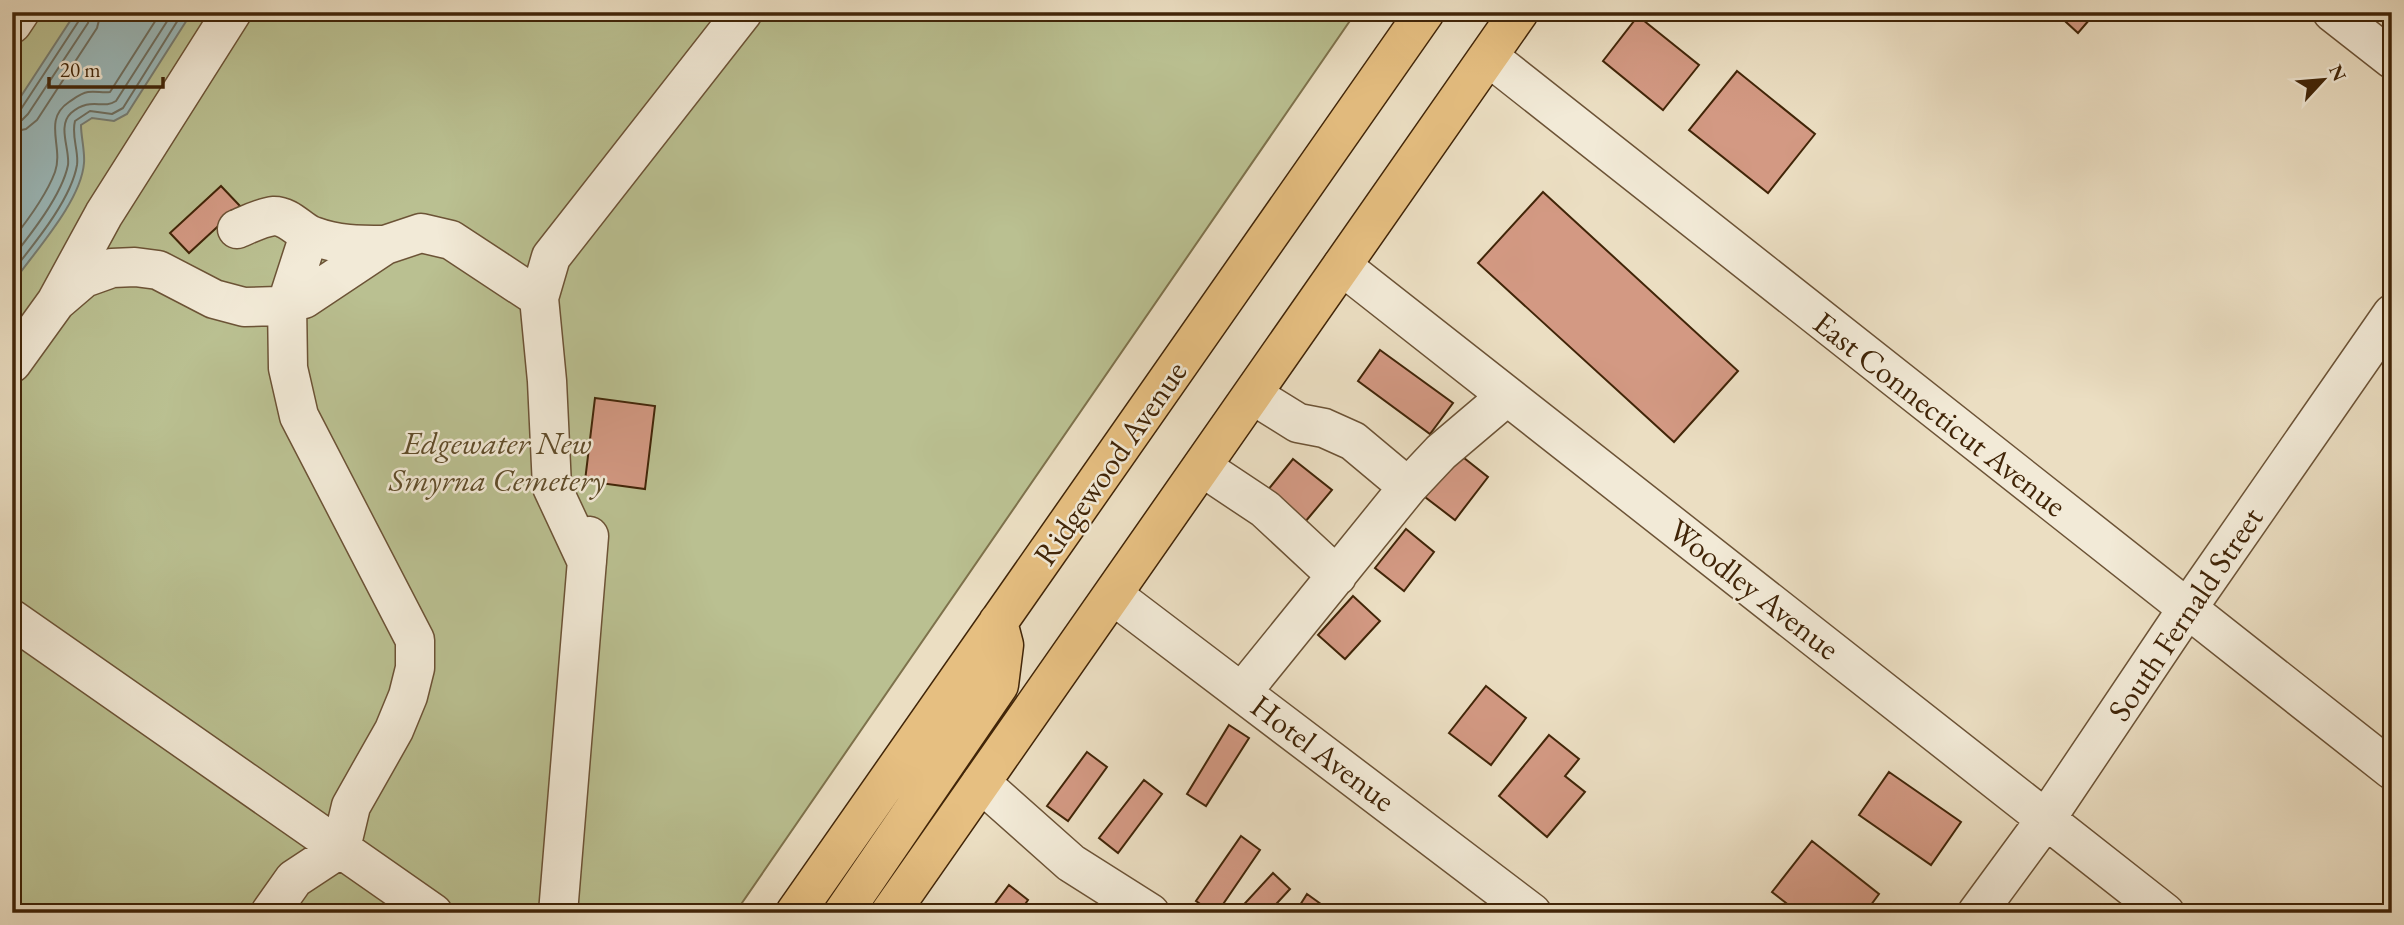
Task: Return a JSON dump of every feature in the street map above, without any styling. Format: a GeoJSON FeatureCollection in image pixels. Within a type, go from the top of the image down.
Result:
{"type":"FeatureCollection","features":[{"type":"Feature","properties":{"kind":"main road","name":"Ridgewood Avenue"},"geometry":{"type":"LineString","coordinates":[[795,913],[1425,12]]}},
{"type":"Feature","properties":{"kind":"main road"},"geometry":{"type":"LineString","coordinates":[[890,913],[1519,12]]}},
{"type":"Feature","properties":{"kind":"main road"},"geometry":{"type":"LineString","coordinates":[[843,913],[999,685],[1004,645],[998,622]]}},
{"type":"Feature","properties":{"kind":"street"},"geometry":{"type":"LineString","coordinates":[[12,24],[20,12]]}},
{"type":"Feature","properties":{"kind":"street"},"geometry":{"type":"LineString","coordinates":[[12,363],[56,302],[104,214],[232,12]]}},
{"type":"Feature","properties":{"kind":"street"},"geometry":{"type":"LineString","coordinates":[[587,562],[552,487],[540,298],[551,257],[743,12]]}},
{"type":"Feature","properties":{"kind":"street"},"geometry":{"type":"LineString","coordinates":[[2332,12],[2392,59]]}},
{"type":"Feature","properties":{"kind":"street","name":"East Connecticut Avenue"},"geometry":{"type":"LineString","coordinates":[[1489,57],[2392,770]]}},
{"type":"Feature","properties":{"kind":"street"},"geometry":{"type":"LineString","coordinates":[[237,229],[274,216],[294,223],[309,235],[345,245],[384,245]]}},
{"type":"Feature","properties":{"kind":"street"},"geometry":{"type":"LineString","coordinates":[[56,302],[84,278],[112,268],[135,267],[158,270],[214,299],[244,307],[287,303],[303,299],[384,245],[421,233],[451,240],[540,298]]}},
{"type":"Feature","properties":{"kind":"street"},"geometry":{"type":"LineString","coordinates":[[271,913],[294,879],[341,848],[351,806],[394,730],[408,696],[415,668],[415,640],[299,416],[288,368],[287,303],[309,235]]}},
{"type":"Feature","properties":{"kind":"street","name":"Woodley Avenue"},"geometry":{"type":"LineString","coordinates":[[1342,266],[2165,913]]}},
{"type":"Feature","properties":{"kind":"street","name":"South Fernald Street"},"geometry":{"type":"LineString","coordinates":[[1977,913],[2046,819],[2392,314]]}},
{"type":"Feature","properties":{"kind":"street"},"geometry":{"type":"LineString","coordinates":[[1253,394],[1298,423],[1324,428],[1353,441],[1408,487]]}},
{"type":"Feature","properties":{"kind":"street"},"geometry":{"type":"LineString","coordinates":[[1242,692],[1408,487],[1441,452],[1507,396]]}},
{"type":"Feature","properties":{"kind":"street"},"geometry":{"type":"LineString","coordinates":[[1202,467],[1265,509],[1337,576]]}},
{"type":"Feature","properties":{"kind":"street"},"geometry":{"type":"LineString","coordinates":[[558,913],[591,523]]}},
{"type":"Feature","properties":{"kind":"street","name":"Hotel Avenue"},"geometry":{"type":"LineString","coordinates":[[1113,595],[1532,913]]}},
{"type":"Feature","properties":{"kind":"street"},"geometry":{"type":"LineString","coordinates":[[12,619],[433,913]]}},
{"type":"Feature","properties":{"kind":"street"},"geometry":{"type":"LineString","coordinates":[[981,783],[1071,863],[1150,913]]}},
{"type":"Feature","properties":{"kind":"green space","name":"Edgewater New Smyrna Cemetery"},"geometry":{"type":"Polygon","coordinates":[[[12,12],[1356,12],[735,913],[12,913],[12,12]]]}},
{"type":"Feature","properties":{"kind":"water"},"geometry":{"type":"Polygon","coordinates":[[[76,12],[192,12],[127,114],[114,121],[92,118],[81,125],[84,163],[75,194],[12,284],[12,110],[76,12]]]}},
{"type":"Feature","properties":{"kind":"building"},"geometry":{"type":"Polygon","coordinates":[[[2055,12],[2096,12],[2078,33],[2055,12]]]}},
{"type":"Feature","properties":{"kind":"building"},"geometry":{"type":"Polygon","coordinates":[[[1638,16],[1699,65],[1663,110],[1603,61],[1638,16]]]}},
{"type":"Feature","properties":{"kind":"building"},"geometry":{"type":"Polygon","coordinates":[[[1737,71],[1815,134],[1768,193],[1689,130],[1737,71]]]}},
{"type":"Feature","properties":{"kind":"building"},"geometry":{"type":"Polygon","coordinates":[[[221,186],[240,206],[189,253],[170,233],[221,186]]]}},
{"type":"Feature","properties":{"kind":"building"},"geometry":{"type":"Polygon","coordinates":[[[1543,192],[1738,371],[1674,442],[1478,263],[1543,192]]]}},
{"type":"Feature","properties":{"kind":"building"},"geometry":{"type":"Polygon","coordinates":[[[1380,350],[1453,403],[1430,434],[1358,381],[1380,350]]]}},
{"type":"Feature","properties":{"kind":"building"},"geometry":{"type":"Polygon","coordinates":[[[595,398],[655,406],[645,489],[585,481],[595,398]]]}},
{"type":"Feature","properties":{"kind":"building"},"geometry":{"type":"Polygon","coordinates":[[[1459,454],[1488,477],[1455,520],[1425,497],[1459,454]]]}},
{"type":"Feature","properties":{"kind":"building"},"geometry":{"type":"Polygon","coordinates":[[[1293,459],[1332,490],[1305,522],[1267,491],[1293,459]]]}},
{"type":"Feature","properties":{"kind":"building"},"geometry":{"type":"Polygon","coordinates":[[[1406,529],[1434,552],[1404,591],[1375,568],[1406,529]]]}},
{"type":"Feature","properties":{"kind":"building"},"geometry":{"type":"Polygon","coordinates":[[[1353,596],[1380,621],[1345,659],[1318,635],[1353,596]]]}},
{"type":"Feature","properties":{"kind":"building"},"geometry":{"type":"Polygon","coordinates":[[[1486,686],[1526,718],[1491,765],[1449,733],[1486,686]]]}},
{"type":"Feature","properties":{"kind":"building"},"geometry":{"type":"Polygon","coordinates":[[[1229,725],[1249,738],[1206,806],[1187,794],[1229,725]]]}},
{"type":"Feature","properties":{"kind":"building"},"geometry":{"type":"Polygon","coordinates":[[[1549,735],[1579,759],[1565,776],[1585,792],[1547,837],[1499,796],[1549,735]]]}},
{"type":"Feature","properties":{"kind":"building"},"geometry":{"type":"Polygon","coordinates":[[[1087,752],[1107,767],[1068,821],[1047,806],[1087,752]]]}},
{"type":"Feature","properties":{"kind":"building"},"geometry":{"type":"Polygon","coordinates":[[[1889,772],[1961,822],[1931,865],[1859,815],[1889,772]]]}},
{"type":"Feature","properties":{"kind":"building"},"geometry":{"type":"Polygon","coordinates":[[[1144,780],[1162,794],[1118,853],[1099,838],[1144,780]]]}},
{"type":"Feature","properties":{"kind":"building"},"geometry":{"type":"Polygon","coordinates":[[[1241,836],[1260,850],[1217,913],[1213,913],[1196,901],[1241,836]]]}},
{"type":"Feature","properties":{"kind":"building"},"geometry":{"type":"Polygon","coordinates":[[[1812,841],[1879,894],[1865,913],[1799,913],[1772,892],[1812,841]]]}},
{"type":"Feature","properties":{"kind":"building"},"geometry":{"type":"Polygon","coordinates":[[[1273,873],[1290,889],[1268,913],[1236,913],[1273,873]]]}},
{"type":"Feature","properties":{"kind":"building"},"geometry":{"type":"Polygon","coordinates":[[[1009,885],[1028,900],[1019,913],[988,913],[1009,885]]]}},
{"type":"Feature","properties":{"kind":"building"},"geometry":{"type":"Polygon","coordinates":[[[1307,894],[1325,907],[1321,913],[1295,913],[1307,894]]]}}]}
